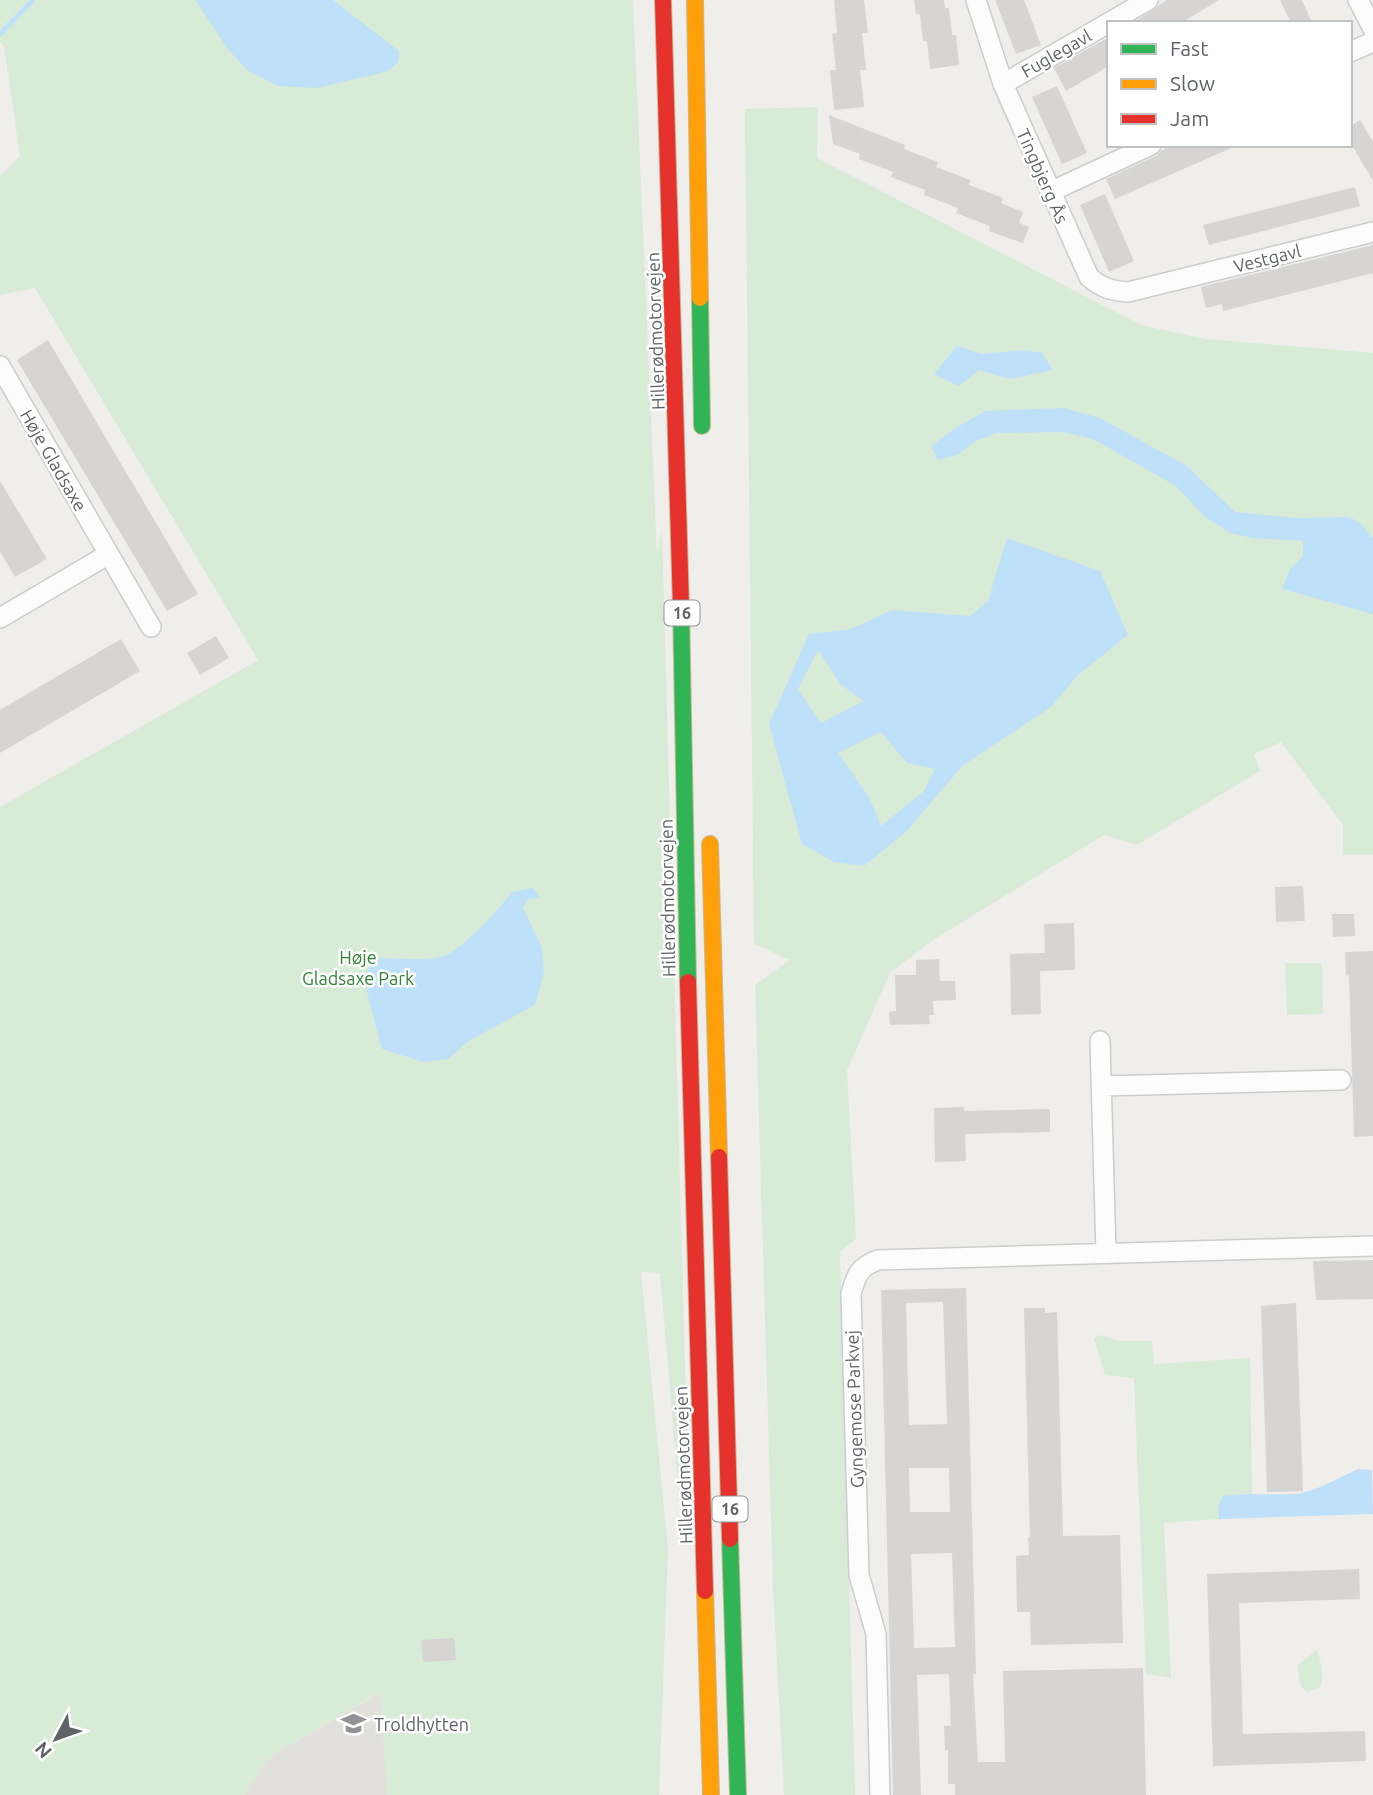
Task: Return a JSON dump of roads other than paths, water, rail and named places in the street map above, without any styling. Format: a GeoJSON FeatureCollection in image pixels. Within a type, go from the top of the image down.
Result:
{"type":"FeatureCollection","features":[{"type":"Feature","properties":{"kind":"highway","name":"Hillerødmotorvejen"},"geometry":{"type":"LineString","coordinates":[[663,0],[679,477],[688,966],[711,1795]]}},
{"type":"Feature","properties":{"kind":"highway"},"geometry":{"type":"LineString","coordinates":[[695,0],[702,444]]}},
{"type":"Feature","properties":{"kind":"highway","name":"16"},"geometry":{"type":"LineString","coordinates":[[710,834],[738,1795]]}},
{"type":"Feature","properties":{"kind":"highway"},"geometry":{"type":"LineString","coordinates":[[722,1223],[746,1527]]}},
{"type":"Feature","properties":{"kind":"highway"},"geometry":{"type":"LineString","coordinates":[[690,1641],[701,1434]]}},
{"type":"Feature","properties":{"kind":"street","name":"Tingbjerg Ås"},"geometry":{"type":"LineString","coordinates":[[976,0],[1003,84],[1089,278],[1100,287],[1113,292],[1128,292],[1161,285]]}},
{"type":"Feature","properties":{"kind":"street","name":"Fuglegavl"},"geometry":{"type":"LineString","coordinates":[[1112,21],[1148,0]]}},
{"type":"Feature","properties":{"kind":"street"},"geometry":{"type":"LineString","coordinates":[[1358,0],[1373,29]]}},
{"type":"Feature","properties":{"kind":"street","name":"Fuglegavl"},"geometry":{"type":"LineString","coordinates":[[1003,84],[1107,24]]}},
{"type":"Feature","properties":{"kind":"street"},"geometry":{"type":"LineString","coordinates":[[1352,51],[1373,42]]}},
{"type":"Feature","properties":{"kind":"street"},"geometry":{"type":"LineString","coordinates":[[1050,192],[1147,147]]}},
{"type":"Feature","properties":{"kind":"street","name":"Vestgavl"},"geometry":{"type":"LineString","coordinates":[[1161,285],[1373,232]]}},
{"type":"Feature","properties":{"kind":"street","name":"Høje Gladsaxe"},"geometry":{"type":"LineString","coordinates":[[0,366],[151,627]]}},
{"type":"Feature","properties":{"kind":"street"},"geometry":{"type":"LineString","coordinates":[[0,618],[109,554]]}},
{"type":"Feature","properties":{"kind":"street"},"geometry":{"type":"LineString","coordinates":[[1100,1041],[1106,1253]]}},
{"type":"Feature","properties":{"kind":"street"},"geometry":{"type":"LineString","coordinates":[[1102,1086],[1342,1080]]}},
{"type":"Feature","properties":{"kind":"street","name":"Gyngemose Parkvej"},"geometry":{"type":"LineString","coordinates":[[880,1795],[876,1634],[859,1575],[851,1293],[856,1277],[865,1265],[878,1261],[1373,1246]]}},
{"type":"Feature","properties":{"kind":"water"},"geometry":{"type":"Polygon","coordinates":[[[195,0],[333,0],[399,51],[399,61],[391,69],[378,74],[316,88],[278,86],[247,70],[227,48],[195,0]]]}},
{"type":"Feature","properties":{"kind":"water"},"geometry":{"type":"Polygon","coordinates":[[[957,346],[982,354],[1026,350],[1042,353],[1053,370],[1010,379],[979,370],[959,386],[934,374],[957,346]]]}},
{"type":"Feature","properties":{"kind":"water"},"geometry":{"type":"Polygon","coordinates":[[[1064,408],[1100,418],[1187,466],[1235,512],[1298,518],[1349,517],[1361,524],[1373,538],[1373,614],[1282,589],[1290,569],[1303,556],[1303,541],[1252,538],[1230,533],[1204,516],[1176,486],[1093,439],[1063,432],[997,433],[974,442],[958,455],[938,460],[931,446],[985,411],[1064,408]]]}},
{"type":"Feature","properties":{"kind":"water"},"geometry":{"type":"Polygon","coordinates":[[[1007,538],[1100,571],[1128,635],[1078,675],[1051,707],[962,766],[907,831],[864,866],[834,862],[802,844],[769,724],[809,634],[851,629],[892,610],[970,616],[988,601],[1007,538]],[[818,650],[798,689],[821,723],[864,701],[841,685],[818,650]],[[881,732],[838,753],[869,797],[881,826],[924,791],[935,769],[907,763],[881,732]]]}},
{"type":"Feature","properties":{"kind":"water"},"geometry":{"type":"Polygon","coordinates":[[[533,888],[540,898],[528,899],[523,908],[542,948],[544,972],[535,1005],[470,1040],[448,1059],[424,1062],[382,1049],[363,977],[375,958],[441,957],[459,947],[479,929],[512,892],[533,888]]]}},
{"type":"Feature","properties":{"kind":"water"},"geometry":{"type":"Polygon","coordinates":[[[1358,1469],[1372,1470],[1373,1514],[1219,1519],[1218,1507],[1223,1496],[1301,1493],[1358,1469]]]}},
{"type":"Feature","properties":{"kind":"waterway"},"geometry":{"type":"LineString","coordinates":[[0,34],[33,0]]}},
{"type":"Feature","properties":{"kind":"place","name":"Troldhytten"},"geometry":{"type":"Point","coordinates":[354,1724]}},
{"type":"Feature","properties":{"kind":"park label","name":"Høje Gladsaxe Park"},"geometry":{"type":"Point","coordinates":[358,967]}}]}
